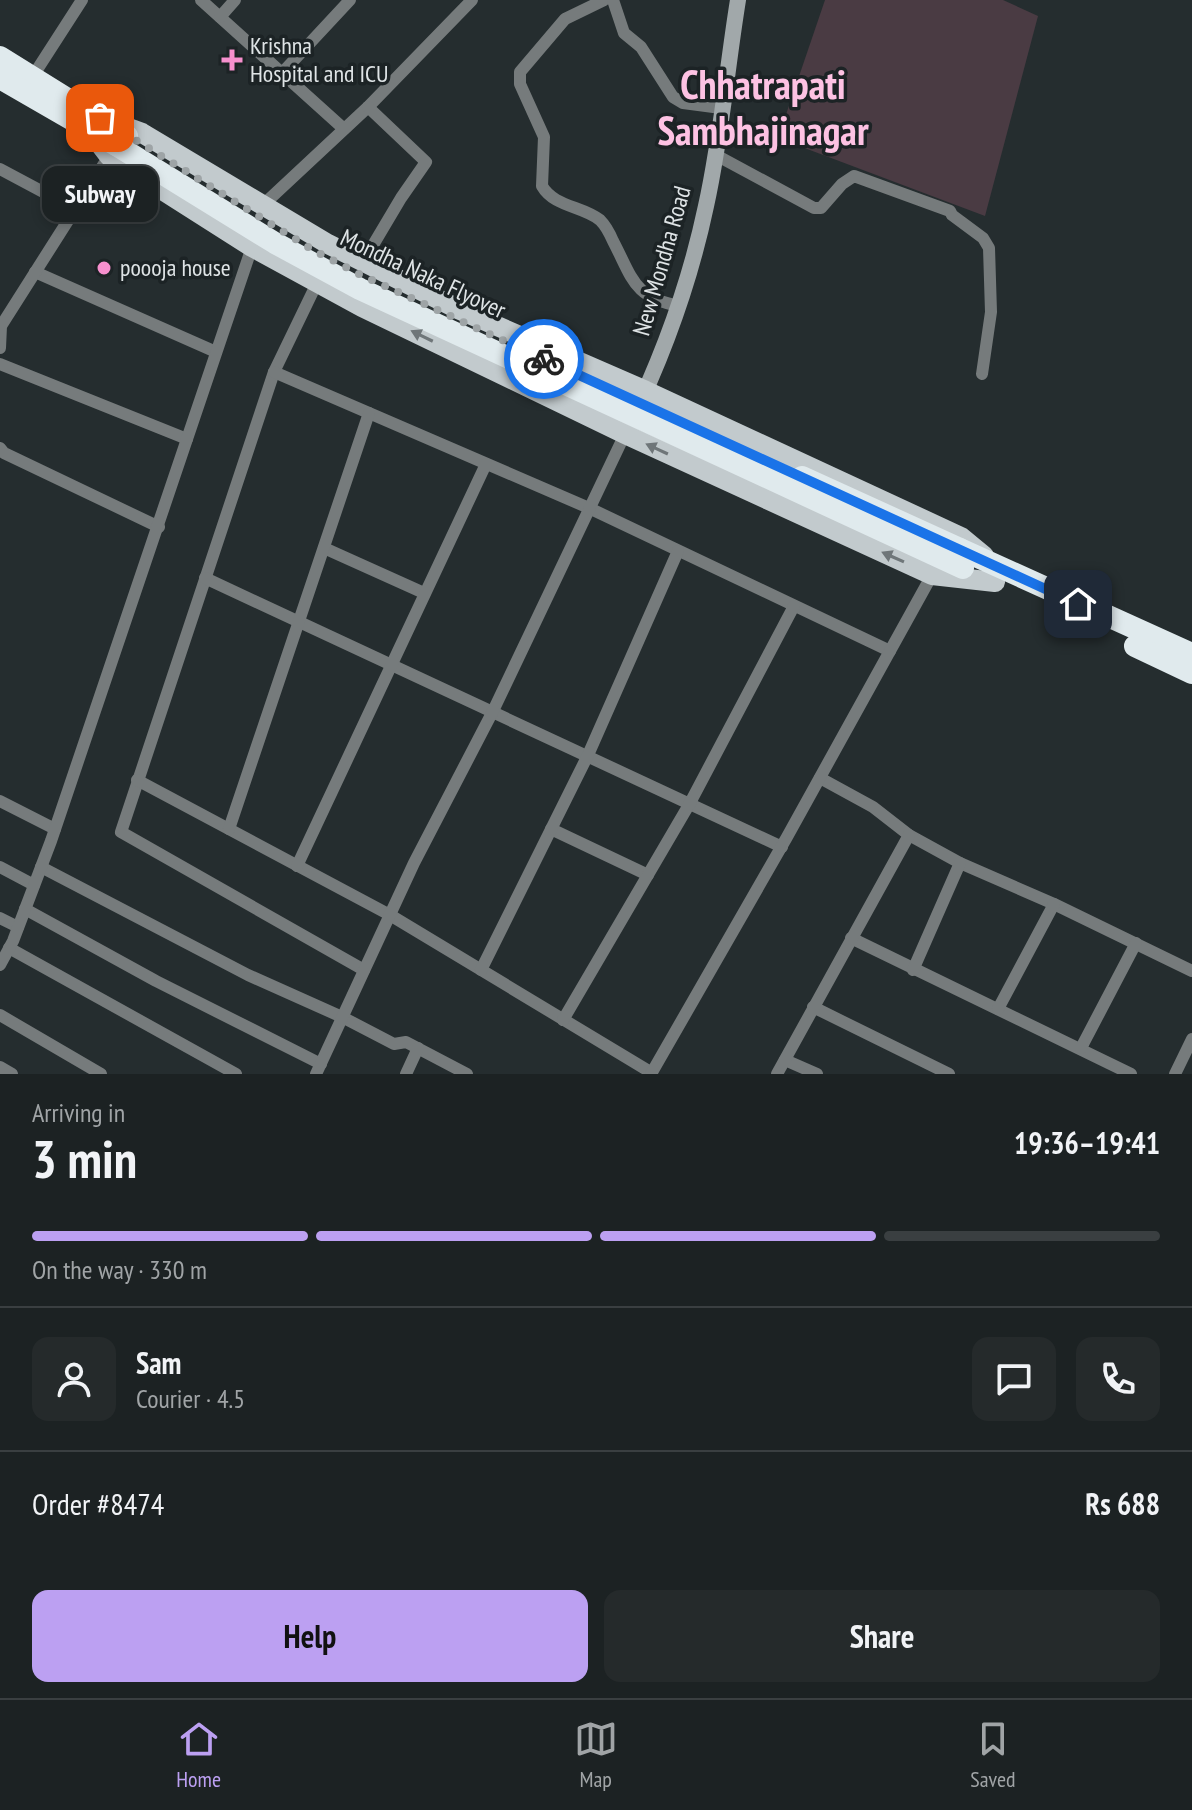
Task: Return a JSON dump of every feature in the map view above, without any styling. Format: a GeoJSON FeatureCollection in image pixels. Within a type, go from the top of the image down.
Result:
{"type":"FeatureCollection","features":[{"type":"Feature","properties":{"kind":"highway"},"geometry":{"type":"LineString","coordinates":[[0,57],[33,76],[94,124]]}},
{"type":"Feature","properties":{"kind":"highway"},"geometry":{"type":"LineString","coordinates":[[0,78],[94,124]]}},
{"type":"Feature","properties":{"kind":"highway","name":"Mondha Naka Flyover"},"geometry":{"type":"LineString","coordinates":[[94,124],[117,145],[363,276],[997,575]]}},
{"type":"Feature","properties":{"kind":"highway"},"geometry":{"type":"LineString","coordinates":[[997,575],[1192,654]]}},
{"type":"Feature","properties":{"kind":"highway"},"geometry":{"type":"LineString","coordinates":[[997,575],[1192,673]]}},
{"type":"Feature","properties":{"kind":"main road"},"geometry":{"type":"LineString","coordinates":[[94,124],[142,133],[363,262],[458,309],[646,391],[961,537],[997,575]]}},
{"type":"Feature","properties":{"kind":"main road"},"geometry":{"type":"LineString","coordinates":[[117,145],[252,247],[362,307],[625,434],[932,575],[997,575]]}},
{"type":"Feature","properties":{"kind":"street"},"geometry":{"type":"LineString","coordinates":[[33,76],[82,0]]}},
{"type":"Feature","properties":{"kind":"street"},"geometry":{"type":"LineString","coordinates":[[201,0],[344,129]]}},
{"type":"Feature","properties":{"kind":"street"},"geometry":{"type":"LineString","coordinates":[[220,17],[235,0]]}},
{"type":"Feature","properties":{"kind":"street"},"geometry":{"type":"LineString","coordinates":[[282,73],[350,0]]}},
{"type":"Feature","properties":{"kind":"street"},"geometry":{"type":"LineString","coordinates":[[263,205],[368,107],[472,0]]}},
{"type":"Feature","properties":{"kind":"street"},"geometry":{"type":"LineString","coordinates":[[604,0],[565,19],[520,72],[520,84],[544,137],[542,186],[551,197],[599,220],[607,229],[639,290],[658,302],[679,306]]}},
{"type":"Feature","properties":{"kind":"street"},"geometry":{"type":"LineString","coordinates":[[613,0],[624,33],[641,47],[673,97],[683,103],[721,108]]}},
{"type":"Feature","properties":{"kind":"street","name":"New Mondha Road"},"geometry":{"type":"LineString","coordinates":[[625,434],[646,391],[679,306],[706,206],[738,0]]}},
{"type":"Feature","properties":{"kind":"street"},"geometry":{"type":"LineString","coordinates":[[363,262],[426,162],[368,107]]}},
{"type":"Feature","properties":{"kind":"street"},"geometry":{"type":"LineString","coordinates":[[0,348],[1,326],[117,145]]}},
{"type":"Feature","properties":{"kind":"street"},"geometry":{"type":"LineString","coordinates":[[714,154],[814,208],[821,208],[842,184],[854,176],[950,211],[983,238],[989,248],[991,312],[982,374]]}},
{"type":"Feature","properties":{"kind":"street"},"geometry":{"type":"LineString","coordinates":[[0,169],[75,209]]}},
{"type":"Feature","properties":{"kind":"street"},"geometry":{"type":"LineString","coordinates":[[0,965],[18,927],[55,829],[252,247]]}},
{"type":"Feature","properties":{"kind":"street"},"geometry":{"type":"LineString","coordinates":[[35,272],[216,352]]}},
{"type":"Feature","properties":{"kind":"street"},"geometry":{"type":"LineString","coordinates":[[317,283],[274,372],[121,832],[364,970]]}},
{"type":"Feature","properties":{"kind":"street"},"geometry":{"type":"LineString","coordinates":[[0,364],[187,439]]}},
{"type":"Feature","properties":{"kind":"street"},"geometry":{"type":"LineString","coordinates":[[274,372],[589,508],[890,651]]}},
{"type":"Feature","properties":{"kind":"street"},"geometry":{"type":"LineString","coordinates":[[229,829],[369,413]]}},
{"type":"Feature","properties":{"kind":"street"},"geometry":{"type":"LineString","coordinates":[[25,909],[318,1069],[414,863],[493,711],[625,434]]}},
{"type":"Feature","properties":{"kind":"street"},"geometry":{"type":"LineString","coordinates":[[0,448],[4,453],[159,527]]}},
{"type":"Feature","properties":{"kind":"street"},"geometry":{"type":"LineString","coordinates":[[297,866],[486,464]]}},
{"type":"Feature","properties":{"kind":"street"},"geometry":{"type":"LineString","coordinates":[[324,548],[424,593]]}},
{"type":"Feature","properties":{"kind":"street"},"geometry":{"type":"LineString","coordinates":[[481,970],[588,755],[678,551]]}},
{"type":"Feature","properties":{"kind":"street"},"geometry":{"type":"LineString","coordinates":[[137,780],[390,915],[652,1074],[932,575]]}},
{"type":"Feature","properties":{"kind":"street"},"geometry":{"type":"LineString","coordinates":[[205,578],[782,847]]}},
{"type":"Feature","properties":{"kind":"street"},"geometry":{"type":"LineString","coordinates":[[563,1020],[690,803],[794,606]]}},
{"type":"Feature","properties":{"kind":"street"},"geometry":{"type":"LineString","coordinates":[[820,778],[873,807],[909,835],[960,863],[1054,904],[1192,971]]}},
{"type":"Feature","properties":{"kind":"street"},"geometry":{"type":"LineString","coordinates":[[0,801],[55,829]]}},
{"type":"Feature","properties":{"kind":"street"},"geometry":{"type":"LineString","coordinates":[[551,829],[648,875]]}},
{"type":"Feature","properties":{"kind":"street"},"geometry":{"type":"LineString","coordinates":[[777,1074],[909,835]]}},
{"type":"Feature","properties":{"kind":"street"},"geometry":{"type":"LineString","coordinates":[[913,970],[960,863]]}},
{"type":"Feature","properties":{"kind":"street"},"geometry":{"type":"LineString","coordinates":[[0,867],[34,885]]}},
{"type":"Feature","properties":{"kind":"street"},"geometry":{"type":"LineString","coordinates":[[41,867],[248,975],[394,1044],[406,1042],[467,1074]]}},
{"type":"Feature","properties":{"kind":"street"},"geometry":{"type":"LineString","coordinates":[[998,1009],[1054,904]]}},
{"type":"Feature","properties":{"kind":"street"},"geometry":{"type":"LineString","coordinates":[[0,918],[18,927]]}},
{"type":"Feature","properties":{"kind":"street"},"geometry":{"type":"LineString","coordinates":[[851,938],[1131,1074]]}},
{"type":"Feature","properties":{"kind":"street"},"geometry":{"type":"LineString","coordinates":[[1081,1048],[1136,943]]}},
{"type":"Feature","properties":{"kind":"street"},"geometry":{"type":"LineString","coordinates":[[9,948],[236,1074]]}},
{"type":"Feature","properties":{"kind":"street"},"geometry":{"type":"LineString","coordinates":[[813,1007],[923,1068],[949,1074]]}},
{"type":"Feature","properties":{"kind":"street"},"geometry":{"type":"LineString","coordinates":[[0,1015],[101,1074]]}},
{"type":"Feature","properties":{"kind":"street"},"geometry":{"type":"LineString","coordinates":[[1175,1074],[1192,1039]]}},
{"type":"Feature","properties":{"kind":"street"},"geometry":{"type":"LineString","coordinates":[[406,1074],[418,1048]]}},
{"type":"Feature","properties":{"kind":"street"},"geometry":{"type":"LineString","coordinates":[[785,1060],[817,1074]]}},
{"type":"Feature","properties":{"kind":"street"},"geometry":{"type":"LineString","coordinates":[[0,1067],[12,1074]]}},
{"type":"Feature","properties":{"kind":"shaded area"},"geometry":{"type":"Polygon","coordinates":[[[825,0],[1003,0],[1038,16],[985,216],[778,138],[825,0]]]}},
{"type":"Feature","properties":{"kind":"way so far"},"geometry":{"type":"LineString","coordinates":[[100,118],[313,250],[544,359]]}},
{"type":"Feature","properties":{"kind":"place","name":"Krishna Hospital and ICU"},"geometry":{"type":"Point","coordinates":[232,60]}},
{"type":"Feature","properties":{"kind":"place","name":"Subway"},"geometry":{"type":"Point","coordinates":[100,118]}},
{"type":"Feature","properties":{"kind":"place","name":"poooja house"},"geometry":{"type":"Point","coordinates":[104,268]}},
{"type":"Feature","properties":{"kind":"district","name":"Chhatrapati Sambhajinagar"},"geometry":{"type":"Point","coordinates":[763,108]}},
{"type":"Feature","properties":{"kind":"route"},"geometry":{"type":"LineString","coordinates":[[544,359],[1078,604]]}}]}
